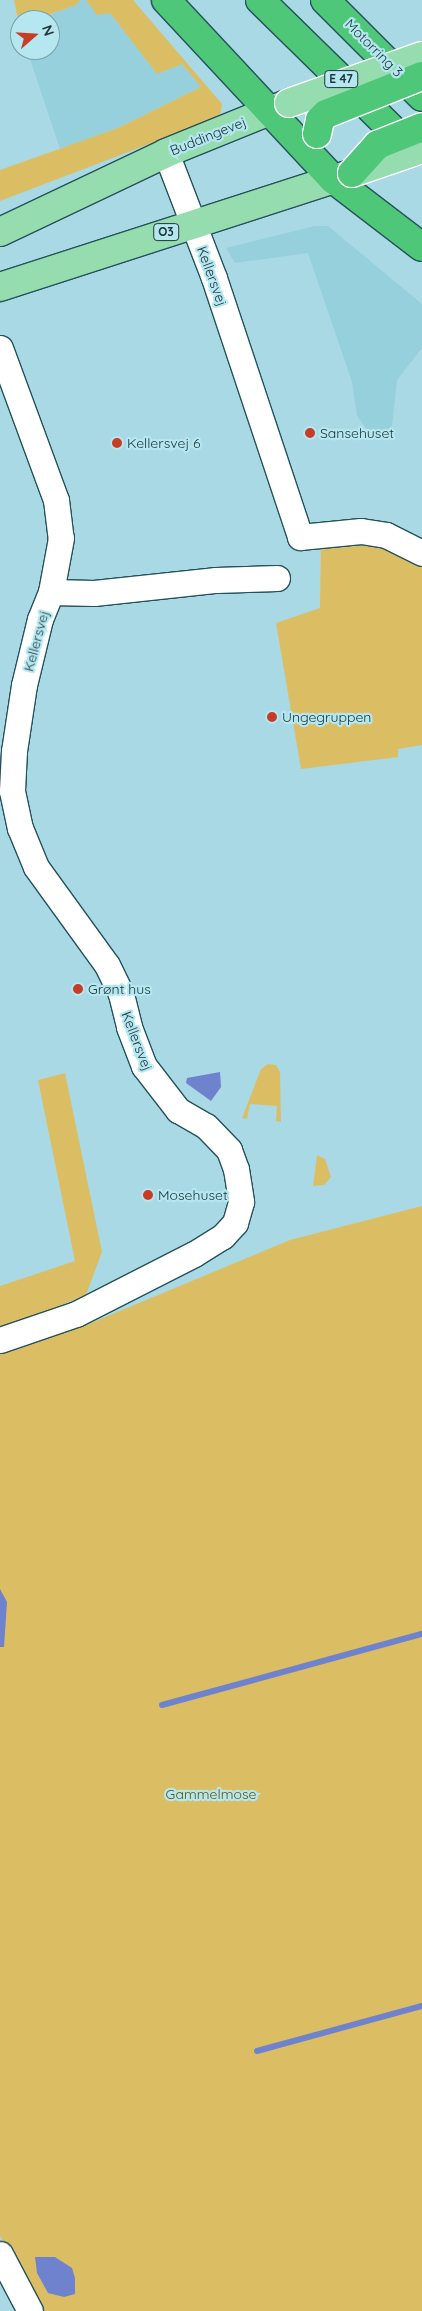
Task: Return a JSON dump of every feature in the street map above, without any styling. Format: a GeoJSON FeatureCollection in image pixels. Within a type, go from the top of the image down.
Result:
{"type":"FeatureCollection","features":[{"type":"Feature","properties":{"kind":"highway"},"geometry":{"type":"LineString","coordinates":[[166,0],[279,107],[343,176],[422,247]]}},
{"type":"Feature","properties":{"kind":"highway","name":"E 47"},"geometry":{"type":"LineString","coordinates":[[260,0],[422,159]]}},
{"type":"Feature","properties":{"kind":"highway","name":"Motorring 3"},"geometry":{"type":"LineString","coordinates":[[325,0],[422,97]]}},
{"type":"Feature","properties":{"kind":"highway"},"geometry":{"type":"LineString","coordinates":[[343,176],[317,134],[320,120],[333,110],[422,76]]}},
{"type":"Feature","properties":{"kind":"highway"},"geometry":{"type":"LineString","coordinates":[[343,176],[377,145],[422,127]]}},
{"type":"Feature","properties":{"kind":"main road","name":"Buddingevej"},"geometry":{"type":"LineString","coordinates":[[0,232],[166,152],[279,107],[422,56]]}},
{"type":"Feature","properties":{"kind":"main road","name":"O3"},"geometry":{"type":"LineString","coordinates":[[0,287],[422,149]]}},
{"type":"Feature","properties":{"kind":"street","name":"Kellersvej"},"geometry":{"type":"LineString","coordinates":[[166,152],[194,224],[300,537],[361,531],[386,535],[422,553]]}},
{"type":"Feature","properties":{"kind":"street","name":"Kellersvej"},"geometry":{"type":"LineString","coordinates":[[0,348],[56,500],[61,538],[51,592],[40,619],[24,685],[14,751],[12,791],[20,828],[36,867],[107,965],[121,994],[129,1027],[144,1066],[178,1110],[206,1126],[229,1150],[236,1169],[241,1202],[235,1223],[223,1236],[194,1254],[76,1314],[0,1340]]}},
{"type":"Feature","properties":{"kind":"street","name":"Kellersvej"},"geometry":{"type":"LineString","coordinates":[[51,592],[94,593],[216,580],[277,578]]}},
{"type":"Feature","properties":{"kind":"street"},"geometry":{"type":"LineString","coordinates":[[0,2254],[30,2311]]}},
{"type":"Feature","properties":{"kind":"shaded area"},"geometry":{"type":"Polygon","coordinates":[[[81,0],[86,0],[97,14],[110,13],[157,74],[182,64],[201,87],[118,128],[60,149],[30,60],[60,60],[60,11],[74,6],[81,0]]]}},
{"type":"Feature","properties":{"kind":"shaded area"},"geometry":{"type":"Polygon","coordinates":[[[315,226],[328,226],[422,304],[422,348],[397,380],[392,426],[387,435],[380,438],[369,432],[357,416],[352,382],[308,253],[235,263],[226,248],[315,226]]]}},
{"type":"Feature","properties":{"kind":"green space"},"geometry":{"type":"Polygon","coordinates":[[[14,0],[81,0],[74,6],[60,11],[16,10],[14,0]]]}},
{"type":"Feature","properties":{"kind":"green space"},"geometry":{"type":"Polygon","coordinates":[[[86,0],[133,0],[222,104],[220,117],[0,201],[0,170],[118,128],[201,87],[182,64],[157,74],[110,13],[97,15],[86,0]]]}},
{"type":"Feature","properties":{"kind":"green space"},"geometry":{"type":"Polygon","coordinates":[[[379,541],[422,566],[422,745],[398,749],[398,757],[301,769],[276,623],[320,608],[321,543],[379,541]]]}},
{"type":"Feature","properties":{"kind":"green space"},"geometry":{"type":"Polygon","coordinates":[[[268,1064],[276,1065],[280,1072],[281,1122],[276,1121],[277,1106],[250,1104],[247,1119],[242,1118],[261,1069],[268,1064]]]}},
{"type":"Feature","properties":{"kind":"green space"},"geometry":{"type":"Polygon","coordinates":[[[65,1073],[102,1252],[86,1295],[0,1330],[0,1286],[75,1261],[38,1080],[65,1073]]]}},
{"type":"Feature","properties":{"kind":"green space"},"geometry":{"type":"Polygon","coordinates":[[[317,1155],[325,1159],[331,1177],[324,1185],[313,1186],[317,1155]]]}},
{"type":"Feature","properties":{"kind":"green space","name":"Gammelmose"},"geometry":{"type":"Polygon","coordinates":[[[422,1206],[422,2311],[40,2311],[0,2236],[0,1353],[91,1323],[290,1240],[422,1206]]]}},
{"type":"Feature","properties":{"kind":"water"},"geometry":{"type":"Polygon","coordinates":[[[220,1072],[221,1087],[211,1101],[186,1083],[187,1078],[220,1072]]]}},
{"type":"Feature","properties":{"kind":"water"},"geometry":{"type":"Polygon","coordinates":[[[0,1589],[7,1602],[4,1647],[0,1647],[0,1589]]]}},
{"type":"Feature","properties":{"kind":"water"},"geometry":{"type":"Polygon","coordinates":[[[35,2257],[55,2257],[72,2268],[75,2278],[75,2294],[64,2297],[48,2293],[37,2273],[35,2257]]]}},
{"type":"Feature","properties":{"kind":"waterway"},"geometry":{"type":"LineString","coordinates":[[162,1705],[422,1634]]}},
{"type":"Feature","properties":{"kind":"waterway"},"geometry":{"type":"LineString","coordinates":[[257,2051],[422,2006]]}},
{"type":"Feature","properties":{"kind":"place","name":"Sansehuset"},"geometry":{"type":"Point","coordinates":[310,433]}},
{"type":"Feature","properties":{"kind":"place","name":"Kellersvej 6"},"geometry":{"type":"Point","coordinates":[117,443]}},
{"type":"Feature","properties":{"kind":"place","name":"Ungegruppen"},"geometry":{"type":"Point","coordinates":[272,717]}},
{"type":"Feature","properties":{"kind":"place","name":"Grønt hus"},"geometry":{"type":"Point","coordinates":[78,989]}},
{"type":"Feature","properties":{"kind":"place","name":"Mosehuset"},"geometry":{"type":"Point","coordinates":[148,1195]}}]}
